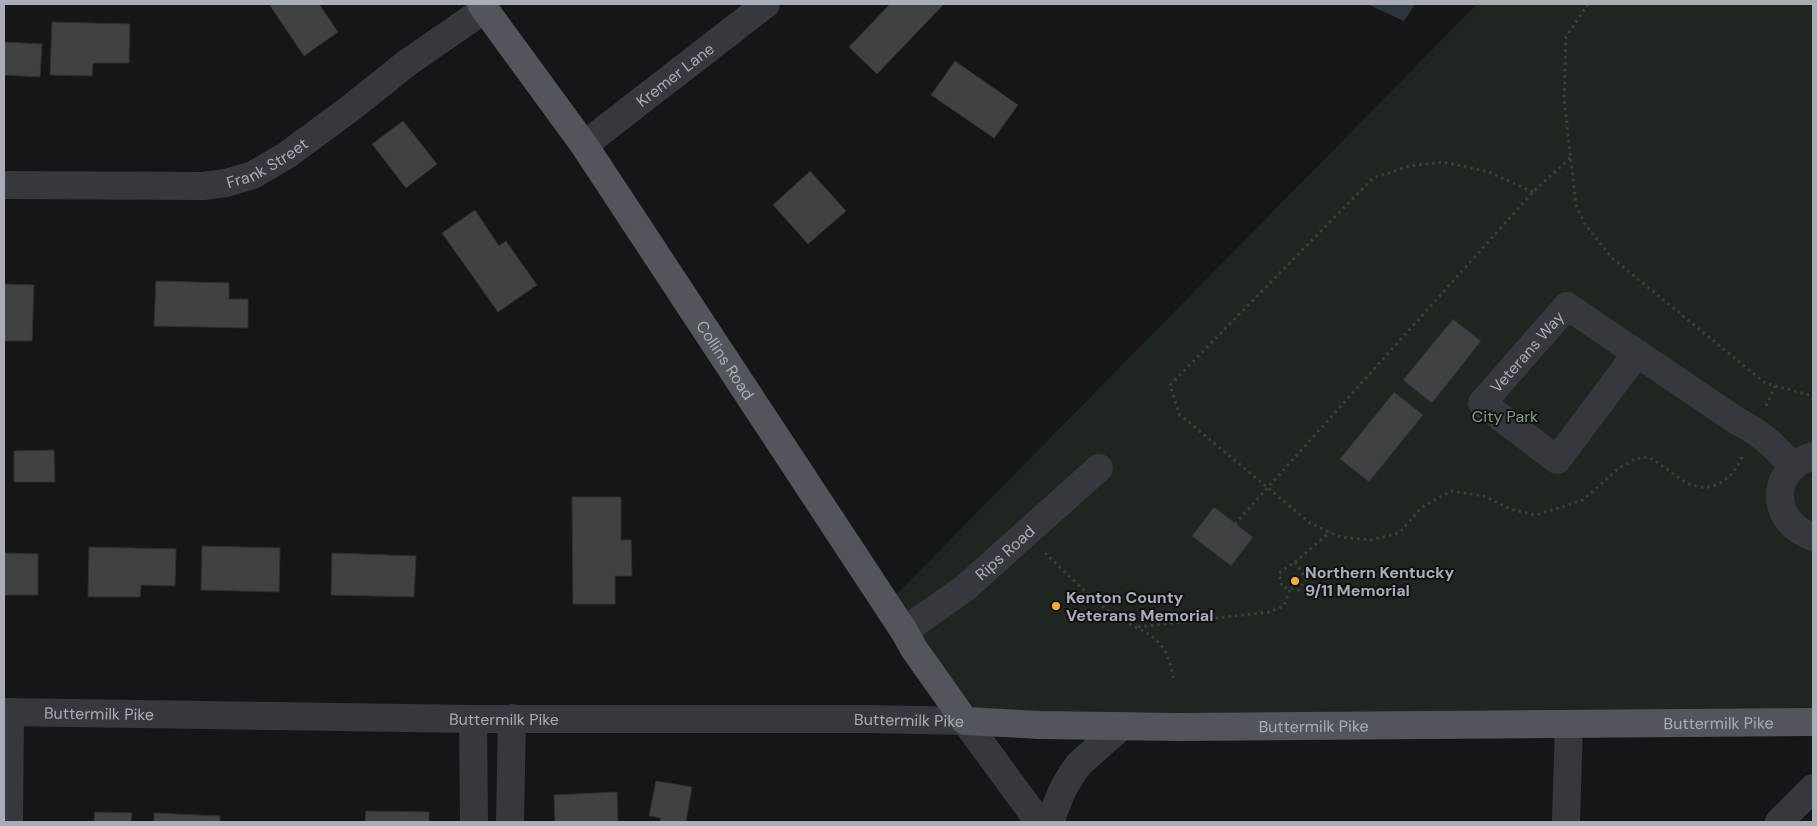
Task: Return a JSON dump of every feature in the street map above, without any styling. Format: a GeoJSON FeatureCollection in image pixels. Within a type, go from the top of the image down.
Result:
{"type":"FeatureCollection","features":[{"type":"Feature","properties":{"kind":"main road","name":"Collins Road"},"geometry":{"type":"LineString","coordinates":[[483,6],[584,145],[914,649],[965,721]]}},
{"type":"Feature","properties":{"kind":"main road","name":"Buttermilk Pike"},"geometry":{"type":"LineString","coordinates":[[965,721],[1040,725],[1180,727],[1813,722]]}},
{"type":"Feature","properties":{"kind":"street","name":"Kremer Lane"},"geometry":{"type":"LineString","coordinates":[[584,145],[766,4]]}},
{"type":"Feature","properties":{"kind":"street","name":"Frank Street"},"geometry":{"type":"LineString","coordinates":[[4,185],[203,186],[226,183],[253,174],[287,155],[483,6]]}},
{"type":"Feature","properties":{"kind":"street","name":"Veterans Way"},"geometry":{"type":"LineString","coordinates":[[1637,353],[1557,460],[1482,403],[1568,306],[1737,421],[1755,430],[1774,445],[1803,461],[1785,477],[1780,490],[1780,503],[1784,515],[1792,526],[1802,534],[1813,538]]}},
{"type":"Feature","properties":{"kind":"street","name":"Rips Road"},"geometry":{"type":"LineString","coordinates":[[904,631],[965,588],[1099,468]]}},
{"type":"Feature","properties":{"kind":"street","name":"Buttermilk Pike"},"geometry":{"type":"LineString","coordinates":[[7,712],[473,719],[870,719],[965,721]]}},
{"type":"Feature","properties":{"kind":"street"},"geometry":{"type":"LineString","coordinates":[[7,712],[9,822]]}},
{"type":"Feature","properties":{"kind":"street"},"geometry":{"type":"LineString","coordinates":[[510,822],[512,718]]}},
{"type":"Feature","properties":{"kind":"street"},"geometry":{"type":"LineString","coordinates":[[473,719],[474,822]]}},
{"type":"Feature","properties":{"kind":"street"},"geometry":{"type":"LineString","coordinates":[[965,721],[1039,822]]}},
{"type":"Feature","properties":{"kind":"street"},"geometry":{"type":"LineString","coordinates":[[1566,822],[1569,724]]}},
{"type":"Feature","properties":{"kind":"street"},"geometry":{"type":"LineString","coordinates":[[1050,822],[1069,777],[1079,764],[1122,726]]}},
{"type":"Feature","properties":{"kind":"street"},"geometry":{"type":"LineString","coordinates":[[1779,822],[1813,788]]}},
{"type":"Feature","properties":{"kind":"path"},"geometry":{"type":"LineString","coordinates":[[1588,4],[1566,37],[1564,99],[1576,205],[1585,224],[1610,256],[1765,383],[1813,396]]}},
{"type":"Feature","properties":{"kind":"path"},"geometry":{"type":"LineString","coordinates":[[1235,524],[1533,192],[1571,156]]}},
{"type":"Feature","properties":{"kind":"path"},"geometry":{"type":"LineString","coordinates":[[1533,192],[1489,172],[1443,162],[1410,166],[1372,178],[1170,385],[1179,414],[1310,523],[1340,537],[1371,540],[1398,533],[1422,507],[1451,491],[1484,496],[1510,510],[1536,515],[1583,500],[1619,468],[1635,459],[1648,457],[1696,488],[1711,488],[1725,480],[1736,469],[1775,386]]}},
{"type":"Feature","properties":{"kind":"path"},"geometry":{"type":"LineString","coordinates":[[1295,562],[1306,578],[1298,590],[1282,588],[1279,573],[1330,532]]}},
{"type":"Feature","properties":{"kind":"path"},"geometry":{"type":"LineString","coordinates":[[1045,553],[1094,599],[1120,619],[1138,627],[1159,643],[1171,663],[1173,678]]}},
{"type":"Feature","properties":{"kind":"path"},"geometry":{"type":"LineString","coordinates":[[1138,627],[1269,612],[1284,606],[1290,589]]}},
{"type":"Feature","properties":{"kind":"green space","name":"City Park"},"geometry":{"type":"Polygon","coordinates":[[[1477,4],[1813,4],[1813,722],[965,721],[886,605],[1477,4]]]}},
{"type":"Feature","properties":{"kind":"shaded area"},"geometry":{"type":"Polygon","coordinates":[[[1367,4],[1415,4],[1404,21],[1367,4]]]}},
{"type":"Feature","properties":{"kind":"building"},"geometry":{"type":"Polygon","coordinates":[[[269,4],[319,4],[338,32],[304,56],[269,4]]]}},
{"type":"Feature","properties":{"kind":"building"},"geometry":{"type":"Polygon","coordinates":[[[890,4],[944,4],[877,74],[849,47],[890,4]]]}},
{"type":"Feature","properties":{"kind":"building"},"geometry":{"type":"Polygon","coordinates":[[[52,22],[130,24],[129,63],[93,63],[92,76],[50,75],[52,22]]]}},
{"type":"Feature","properties":{"kind":"building"},"geometry":{"type":"Polygon","coordinates":[[[4,42],[42,44],[40,77],[4,75],[4,42]]]}},
{"type":"Feature","properties":{"kind":"building"},"geometry":{"type":"Polygon","coordinates":[[[955,61],[1018,105],[994,138],[931,95],[955,61]]]}},
{"type":"Feature","properties":{"kind":"building"},"geometry":{"type":"Polygon","coordinates":[[[403,121],[437,164],[406,188],[372,144],[403,121]]]}},
{"type":"Feature","properties":{"kind":"building"},"geometry":{"type":"Polygon","coordinates":[[[810,171],[846,211],[808,244],[773,205],[810,171]]]}},
{"type":"Feature","properties":{"kind":"building"},"geometry":{"type":"Polygon","coordinates":[[[475,210],[499,246],[506,241],[537,285],[498,312],[442,233],[475,210]]]}},
{"type":"Feature","properties":{"kind":"building"},"geometry":{"type":"Polygon","coordinates":[[[156,281],[229,283],[229,299],[248,299],[248,328],[154,326],[156,281]]]}},
{"type":"Feature","properties":{"kind":"building"},"geometry":{"type":"Polygon","coordinates":[[[4,284],[34,285],[32,341],[4,341],[4,284]]]}},
{"type":"Feature","properties":{"kind":"building"},"geometry":{"type":"Polygon","coordinates":[[[1453,319],[1481,341],[1432,403],[1403,380],[1453,319]]]}},
{"type":"Feature","properties":{"kind":"building"},"geometry":{"type":"Polygon","coordinates":[[[1394,392],[1423,415],[1369,482],[1340,459],[1394,392]]]}},
{"type":"Feature","properties":{"kind":"building"},"geometry":{"type":"Polygon","coordinates":[[[54,450],[55,482],[14,482],[14,451],[54,450]]]}},
{"type":"Feature","properties":{"kind":"building"},"geometry":{"type":"Polygon","coordinates":[[[572,497],[621,497],[621,540],[631,540],[632,576],[615,576],[615,604],[573,604],[572,497]]]}},
{"type":"Feature","properties":{"kind":"building"},"geometry":{"type":"Polygon","coordinates":[[[1214,507],[1253,537],[1231,566],[1192,536],[1214,507]]]}},
{"type":"Feature","properties":{"kind":"building"},"geometry":{"type":"Polygon","coordinates":[[[202,546],[280,548],[279,592],[201,590],[202,546]]]}},
{"type":"Feature","properties":{"kind":"building"},"geometry":{"type":"Polygon","coordinates":[[[89,547],[176,549],[175,586],[141,585],[140,597],[88,597],[89,547]]]}},
{"type":"Feature","properties":{"kind":"building"},"geometry":{"type":"Polygon","coordinates":[[[4,553],[38,554],[38,595],[4,595],[4,553]]]}},
{"type":"Feature","properties":{"kind":"building"},"geometry":{"type":"Polygon","coordinates":[[[332,553],[416,556],[414,597],[331,595],[332,553]]]}},
{"type":"Feature","properties":{"kind":"building"},"geometry":{"type":"Polygon","coordinates":[[[656,781],[692,787],[686,821],[692,822],[660,822],[661,818],[649,816],[656,781]]]}},
{"type":"Feature","properties":{"kind":"building"},"geometry":{"type":"Polygon","coordinates":[[[617,792],[618,822],[555,822],[554,795],[617,792]]]}},
{"type":"Feature","properties":{"kind":"building"},"geometry":{"type":"Polygon","coordinates":[[[366,811],[429,812],[429,822],[365,822],[366,811]]]}},
{"type":"Feature","properties":{"kind":"building"},"geometry":{"type":"Polygon","coordinates":[[[95,812],[132,813],[131,822],[94,822],[95,812]]]}},
{"type":"Feature","properties":{"kind":"building"},"geometry":{"type":"Polygon","coordinates":[[[154,813],[220,816],[220,822],[154,822],[154,813]]]}},
{"type":"Feature","properties":{"kind":"place","name":"Northern Kentucky 9/11 Memorial"},"geometry":{"type":"Point","coordinates":[1295,581]}},
{"type":"Feature","properties":{"kind":"place","name":"Kenton County Veterans Memorial"},"geometry":{"type":"Point","coordinates":[1056,606]}}]}
